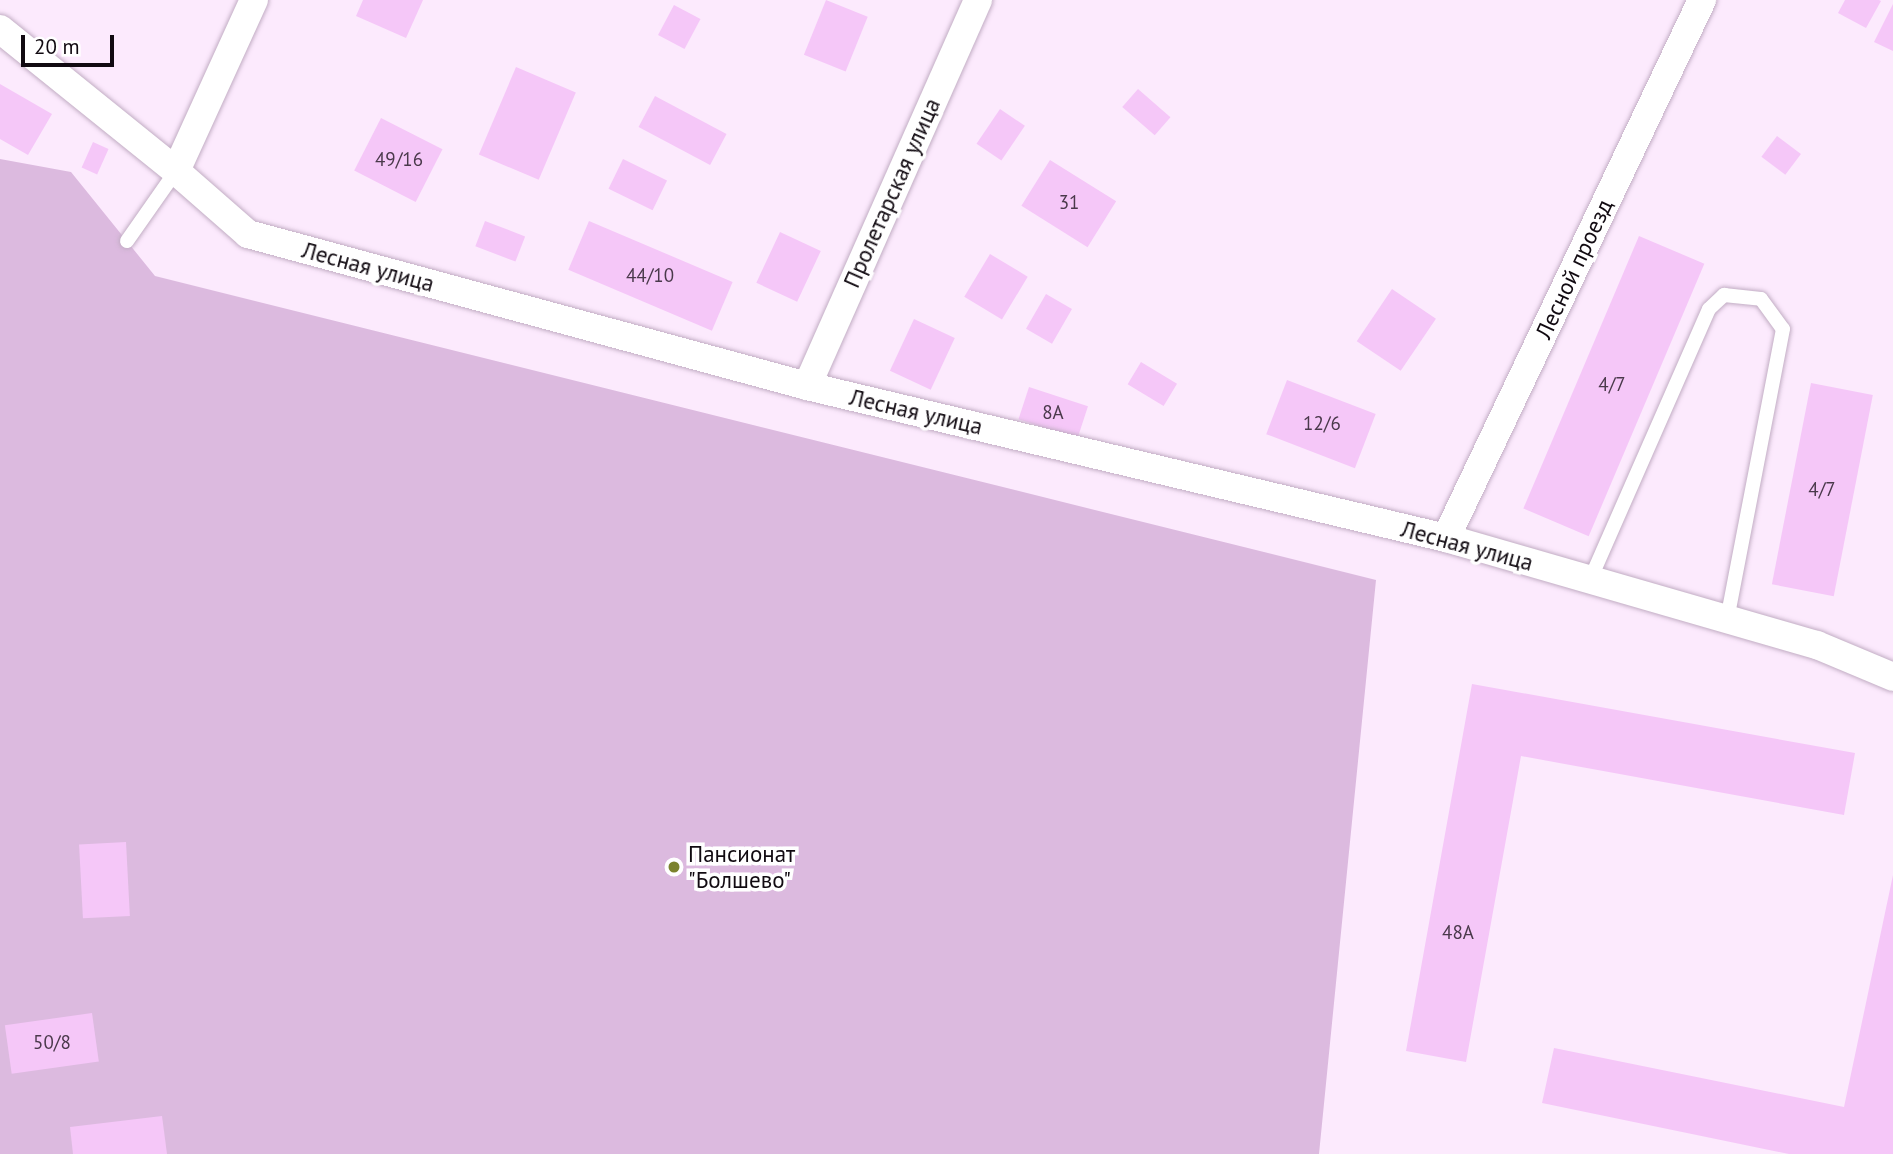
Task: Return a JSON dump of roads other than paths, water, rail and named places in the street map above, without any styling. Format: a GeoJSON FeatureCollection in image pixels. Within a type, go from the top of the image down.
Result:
{"type":"FeatureCollection","features":[{"type":"Feature","properties":{"kind":"street"},"geometry":{"type":"LineString","coordinates":[[176,171],[254,0]]}},
{"type":"Feature","properties":{"kind":"street","name":"Пролетарская улица"},"geometry":{"type":"LineString","coordinates":[[807,386],[978,0]]}},
{"type":"Feature","properties":{"kind":"street","name":"Лесной проезд"},"geometry":{"type":"LineString","coordinates":[[1446,538],[1702,0]]}},
{"type":"Feature","properties":{"kind":"street","name":"Лесная улица"},"geometry":{"type":"LineString","coordinates":[[0,29],[176,171],[248,234],[807,386],[1446,538],[1817,645],[1893,677]]}},
{"type":"Feature","properties":{"kind":"lane"},"geometry":{"type":"LineString","coordinates":[[127,241],[176,171]]}},
{"type":"Feature","properties":{"kind":"lane"},"geometry":{"type":"LineString","coordinates":[[1590,580],[1709,309],[1724,295],[1761,299],[1783,329],[1727,619]]}},
{"type":"Feature","properties":{"kind":"place","name":"Пансионат \"Болшево\""},"geometry":{"type":"Point","coordinates":[674,867]}}]}
